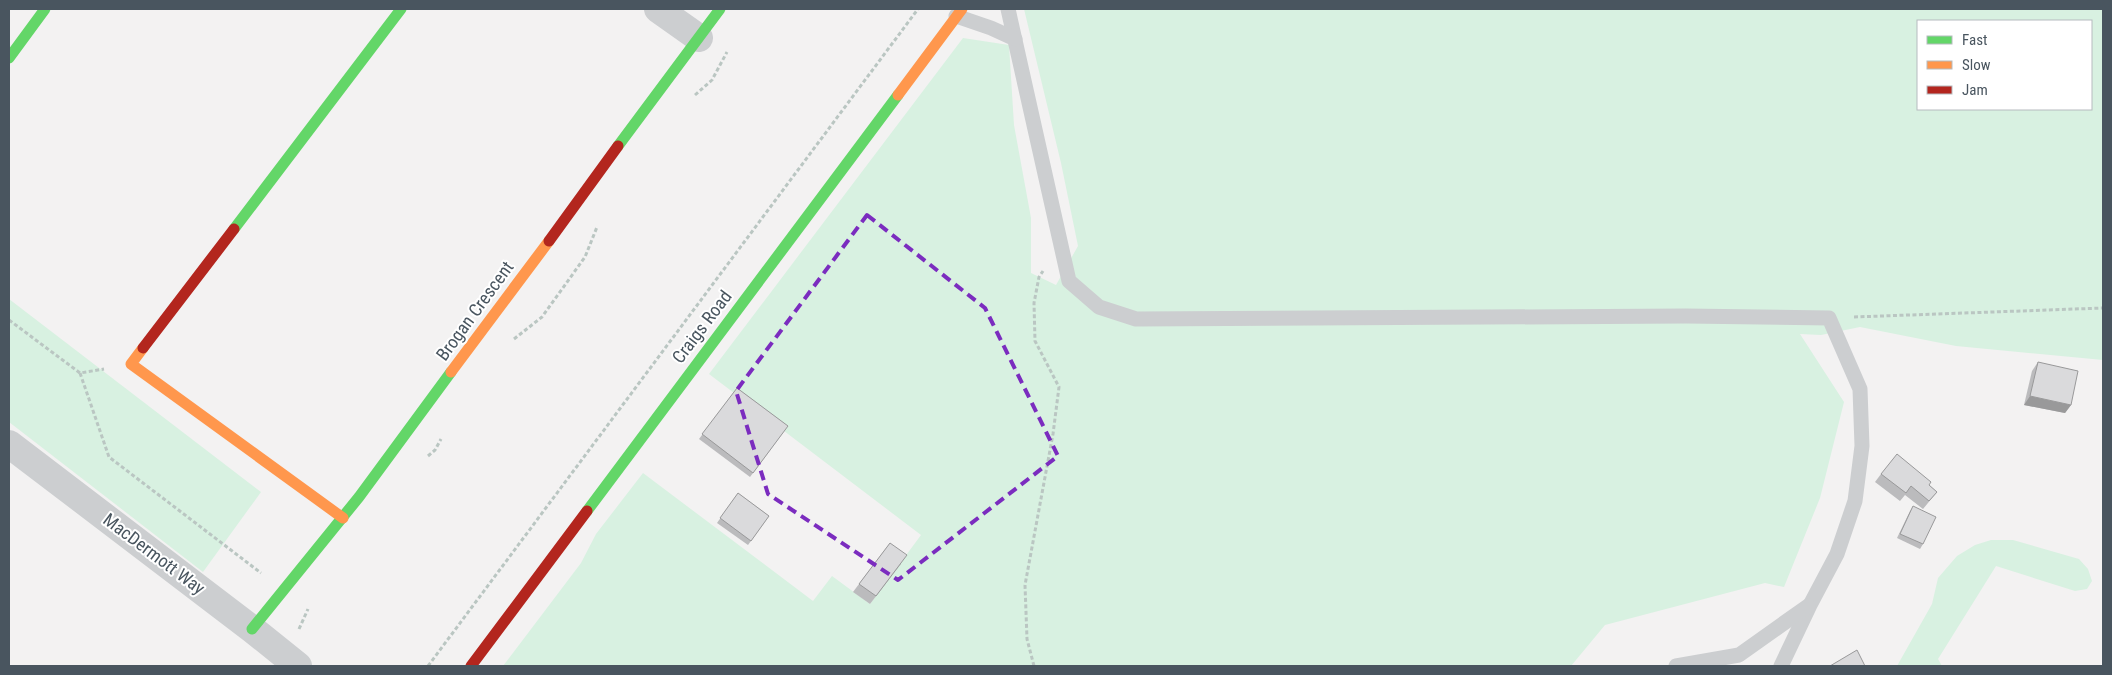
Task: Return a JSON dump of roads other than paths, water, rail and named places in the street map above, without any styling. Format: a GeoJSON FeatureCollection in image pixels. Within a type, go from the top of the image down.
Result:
{"type":"FeatureCollection","features":[{"type":"Feature","properties":{"kind":"street"},"geometry":{"type":"LineString","coordinates":[[9,58],[45,9]]}},
{"type":"Feature","properties":{"kind":"street"},"geometry":{"type":"LineString","coordinates":[[658,9],[699,38]]}},
{"type":"Feature","properties":{"kind":"street","name":"Brogan Crescent"},"geometry":{"type":"LineString","coordinates":[[252,629],[342,518],[720,9]]}},
{"type":"Feature","properties":{"kind":"street"},"geometry":{"type":"LineString","coordinates":[[342,518],[131,364],[393,12]]}},
{"type":"Feature","properties":{"kind":"street","name":"Craigs Road"},"geometry":{"type":"LineString","coordinates":[[471,666],[959,12]]}},
{"type":"Feature","properties":{"kind":"street","name":"MacDermott Way"},"geometry":{"type":"LineString","coordinates":[[9,444],[298,666]]}},
{"type":"Feature","properties":{"kind":"lane"},"geometry":{"type":"LineString","coordinates":[[1008,9],[1069,281],[1099,307],[1136,320],[1676,316],[1829,318],[1860,389],[1862,446],[1855,501],[1837,554],[1810,605],[1782,666]]}},
{"type":"Feature","properties":{"kind":"lane"},"geometry":{"type":"LineString","coordinates":[[959,12],[1015,39]]}},
{"type":"Feature","properties":{"kind":"lane"},"geometry":{"type":"LineString","coordinates":[[1676,666],[1739,655],[1810,605]]}}]}
